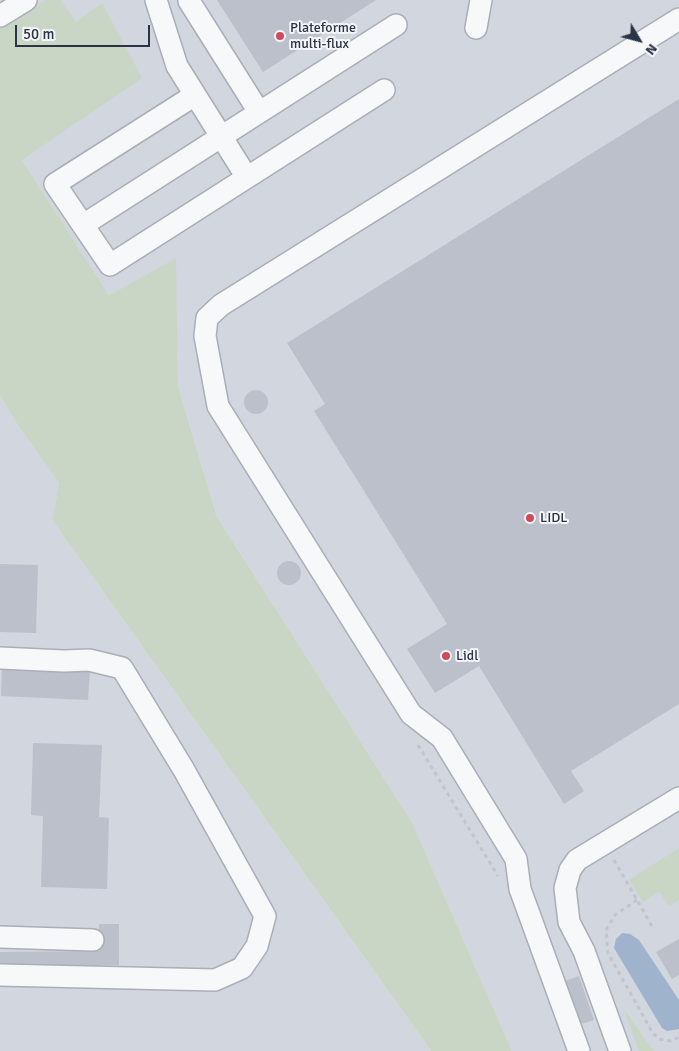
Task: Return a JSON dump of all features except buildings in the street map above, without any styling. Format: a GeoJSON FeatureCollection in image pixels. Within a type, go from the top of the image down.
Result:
{"type":"FeatureCollection","features":[{"type":"Feature","properties":{"kind":"lane"},"geometry":{"type":"LineString","coordinates":[[0,16],[26,0]]}},
{"type":"Feature","properties":{"kind":"lane"},"geometry":{"type":"LineString","coordinates":[[156,0],[177,66],[246,176]]}},
{"type":"Feature","properties":{"kind":"lane"},"geometry":{"type":"LineString","coordinates":[[476,28],[481,0]]}},
{"type":"Feature","properties":{"kind":"lane"},"geometry":{"type":"LineString","coordinates":[[189,1],[259,112]]}},
{"type":"Feature","properties":{"kind":"lane"},"geometry":{"type":"LineString","coordinates":[[579,1051],[520,889],[516,859],[442,738],[411,714],[218,406],[205,336],[207,318],[221,305],[679,19]]}},
{"type":"Feature","properties":{"kind":"lane"},"geometry":{"type":"LineString","coordinates":[[83,225],[396,25]]}},
{"type":"Feature","properties":{"kind":"lane"},"geometry":{"type":"LineString","coordinates":[[195,95],[55,184],[110,265],[246,176],[384,90]]}},
{"type":"Feature","properties":{"kind":"lane"},"geometry":{"type":"LineString","coordinates":[[0,658],[64,661],[89,660],[122,668],[184,770],[266,916],[258,946],[242,968],[215,980],[0,974]]}},
{"type":"Feature","properties":{"kind":"lane"},"geometry":{"type":"LineString","coordinates":[[620,1051],[584,951],[569,922],[565,888],[570,870],[577,860],[679,798]]}},
{"type":"Feature","properties":{"kind":"lane"},"geometry":{"type":"LineString","coordinates":[[0,937],[92,940]]}},
{"type":"Feature","properties":{"kind":"path"},"geometry":{"type":"LineString","coordinates":[[414,739],[501,882]]}},
{"type":"Feature","properties":{"kind":"path"},"geometry":{"type":"LineString","coordinates":[[607,865],[622,856]]}},
{"type":"Feature","properties":{"kind":"path"},"geometry":{"type":"LineString","coordinates":[[614,860],[653,928]]}},
{"type":"Feature","properties":{"kind":"path"},"geometry":{"type":"LineString","coordinates":[[637,900],[615,915],[606,930],[608,953],[652,1032],[659,1039],[671,1041],[679,1037]]}},
{"type":"Feature","properties":{"kind":"shaded area"},"geometry":{"type":"Polygon","coordinates":[[[0,0],[679,0],[679,1051],[512,1051],[412,822],[217,517],[178,386],[175,259],[109,295],[22,160],[0,168],[0,0]]]}},
{"type":"Feature","properties":{"kind":"shaded area"},"geometry":{"type":"Polygon","coordinates":[[[0,395],[15,421],[59,483],[52,520],[431,1051],[0,1051],[0,395]]]}},
{"type":"Feature","properties":{"kind":"green space"},"geometry":{"type":"Polygon","coordinates":[[[46,0],[60,0],[76,22],[102,3],[142,78],[22,160],[109,295],[176,258],[178,386],[217,517],[412,822],[512,1051],[431,1051],[52,520],[59,483],[15,421],[0,395],[0,29],[46,0]]]}},
{"type":"Feature","properties":{"kind":"green space"},"geometry":{"type":"Polygon","coordinates":[[[679,848],[679,900],[669,906],[659,891],[643,902],[629,880],[679,848]]]}},
{"type":"Feature","properties":{"kind":"green space"},"geometry":{"type":"Polygon","coordinates":[[[624,1010],[654,1051],[639,1051],[624,1010]]]}},
{"type":"Feature","properties":{"kind":"water"},"geometry":{"type":"Polygon","coordinates":[[[622,933],[630,934],[639,940],[679,1000],[679,1029],[667,1031],[662,1028],[614,948],[616,939],[622,933]]]}},
{"type":"Feature","properties":{"kind":"place","name":"Plateforme multi-flux"},"geometry":{"type":"Point","coordinates":[280,36]}},
{"type":"Feature","properties":{"kind":"place","name":"LIDL"},"geometry":{"type":"Point","coordinates":[530,518]}},
{"type":"Feature","properties":{"kind":"place","name":"Lidl"},"geometry":{"type":"Point","coordinates":[446,656]}}]}
